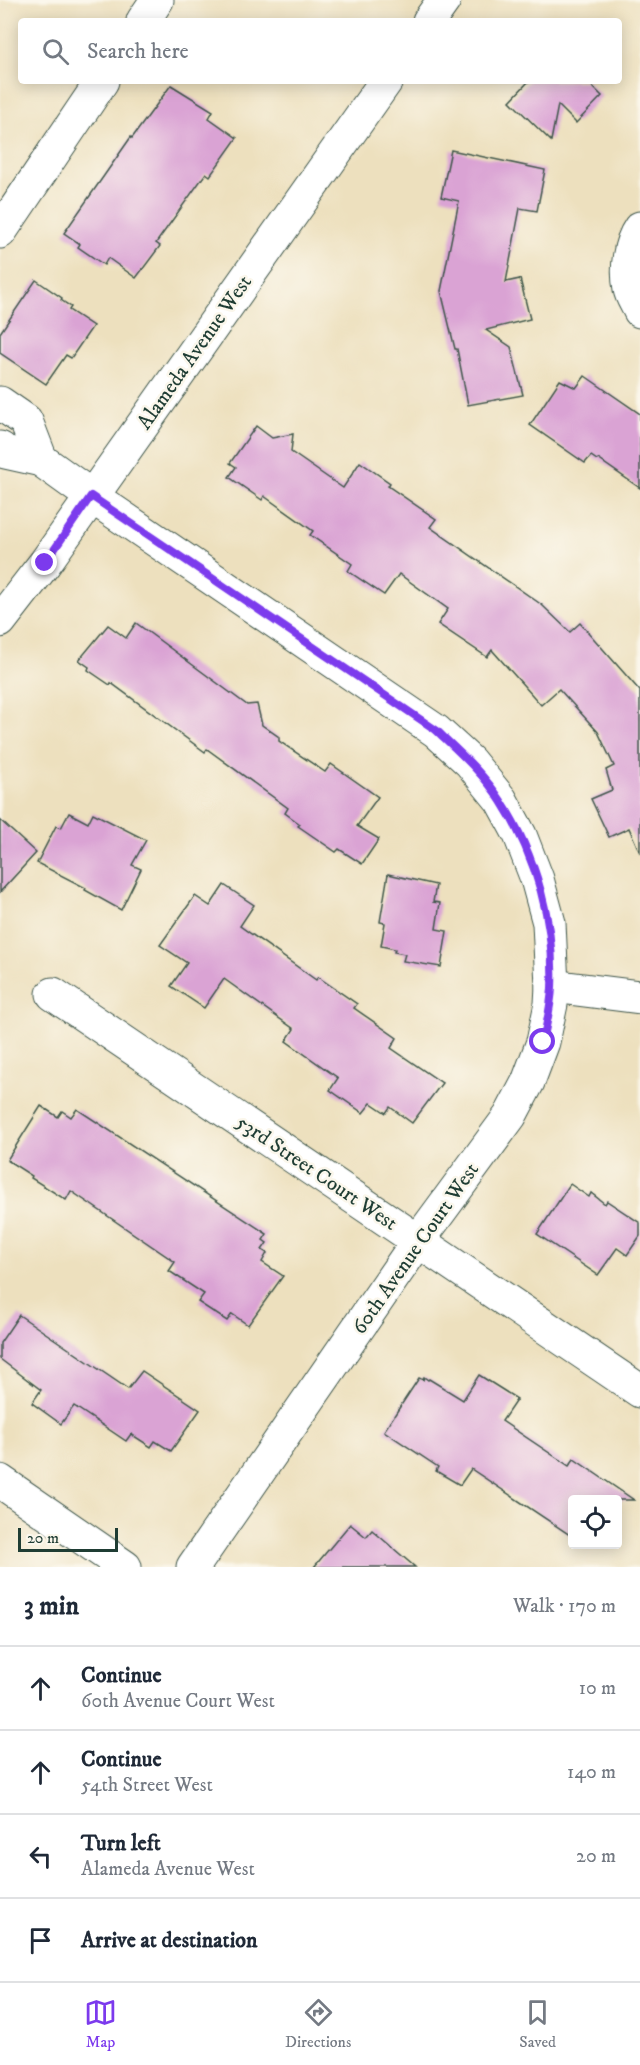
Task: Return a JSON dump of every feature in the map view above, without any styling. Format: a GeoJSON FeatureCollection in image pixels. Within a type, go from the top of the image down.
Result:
{"type":"FeatureCollection","features":[{"type":"Feature","properties":{"kind":"street"},"geometry":{"type":"LineString","coordinates":[[145,18],[157,0]]}},
{"type":"Feature","properties":{"kind":"street"},"geometry":{"type":"LineString","coordinates":[[431,18],[444,0]]}},
{"type":"Feature","properties":{"kind":"street"},"geometry":{"type":"LineString","coordinates":[[0,232],[100,84]]}},
{"type":"Feature","properties":{"kind":"street","name":"Alameda Avenue West"},"geometry":{"type":"LineString","coordinates":[[0,621],[45,563],[384,84]]}},
{"type":"Feature","properties":{"kind":"street"},"geometry":{"type":"LineString","coordinates":[[640,228],[634,236],[628,265],[630,291],[640,311]]}},
{"type":"Feature","properties":{"kind":"street"},"geometry":{"type":"LineString","coordinates":[[0,403],[26,421],[41,460]]}},
{"type":"Feature","properties":{"kind":"street"},"geometry":{"type":"LineString","coordinates":[[0,448],[5,452],[41,460]]}},
{"type":"Feature","properties":{"kind":"street","name":"60th Avenue Court West"},"geometry":{"type":"LineString","coordinates":[[41,460],[436,730],[470,762],[501,800],[520,835],[537,879],[549,923],[552,986],[543,1042],[528,1082],[510,1116],[418,1241],[193,1567]]}},
{"type":"Feature","properties":{"kind":"street"},"geometry":{"type":"LineString","coordinates":[[552,986],[640,997]]}},
{"type":"Feature","properties":{"kind":"street","name":"53rd Street Court West"},"geometry":{"type":"LineString","coordinates":[[53,994],[640,1391]]}},
{"type":"Feature","properties":{"kind":"street"},"geometry":{"type":"LineString","coordinates":[[0,1481],[125,1567]]}},
{"type":"Feature","properties":{"kind":"building"},"geometry":{"type":"Polygon","coordinates":[[[526,84],[590,84],[602,96],[576,123],[558,105],[551,141],[510,101],[526,84]]]}},
{"type":"Feature","properties":{"kind":"building"},"geometry":{"type":"Polygon","coordinates":[[[171,85],[213,111],[209,118],[237,138],[210,176],[206,173],[156,243],[160,246],[136,278],[108,258],[104,265],[78,247],[80,244],[64,233],[131,137],[171,85]]]}},
{"type":"Feature","properties":{"kind":"building"},"geometry":{"type":"Polygon","coordinates":[[[451,150],[545,170],[537,211],[520,208],[506,282],[520,279],[530,319],[486,330],[511,347],[523,395],[468,405],[457,349],[455,349],[441,291],[459,201],[441,197],[451,150]]]}},
{"type":"Feature","properties":{"kind":"building"},"geometry":{"type":"Polygon","coordinates":[[[36,280],[62,298],[61,300],[71,307],[69,310],[93,326],[71,358],[66,355],[46,384],[0,353],[0,333],[36,280]]]}},
{"type":"Feature","properties":{"kind":"building"},"geometry":{"type":"Polygon","coordinates":[[[585,376],[640,414],[640,488],[598,459],[591,456],[585,463],[530,425],[560,380],[576,388],[585,376]]]}},
{"type":"Feature","properties":{"kind":"building"},"geometry":{"type":"Polygon","coordinates":[[[256,426],[272,438],[293,434],[291,452],[343,488],[360,462],[390,483],[388,486],[436,519],[430,527],[542,605],[570,632],[580,623],[640,691],[640,853],[629,828],[609,837],[591,799],[612,790],[606,770],[614,766],[598,732],[559,689],[541,705],[492,650],[487,657],[438,624],[448,609],[399,574],[384,595],[348,571],[352,564],[310,535],[313,531],[264,496],[262,500],[229,477],[236,467],[230,463],[256,426]]]}},
{"type":"Feature","properties":{"kind":"building"},"geometry":{"type":"Polygon","coordinates":[[[136,623],[247,705],[257,704],[262,725],[279,737],[279,741],[325,772],[331,764],[378,797],[357,826],[379,839],[362,864],[339,849],[336,852],[298,826],[300,824],[285,813],[288,808],[207,749],[205,752],[111,683],[110,685],[88,670],[89,667],[79,660],[108,625],[126,638],[136,623]]]}},
{"type":"Feature","properties":{"kind":"building"},"geometry":{"type":"Polygon","coordinates":[[[69,813],[88,823],[93,813],[146,840],[132,865],[141,869],[121,910],[85,890],[86,888],[37,863],[56,826],[61,828],[69,813]]]}},
{"type":"Feature","properties":{"kind":"building"},"geometry":{"type":"Polygon","coordinates":[[[0,820],[36,853],[0,892],[0,820]]]}},
{"type":"Feature","properties":{"kind":"building"},"geometry":{"type":"Polygon","coordinates":[[[388,874],[436,885],[433,902],[440,903],[436,929],[447,931],[441,967],[403,961],[405,954],[381,946],[385,923],[380,922],[388,874]]]}},
{"type":"Feature","properties":{"kind":"building"},"geometry":{"type":"Polygon","coordinates":[[[224,885],[254,905],[240,926],[316,980],[318,977],[357,1004],[354,1008],[397,1038],[391,1048],[442,1083],[412,1123],[390,1107],[386,1113],[371,1103],[363,1113],[330,1090],[338,1078],[286,1041],[294,1029],[224,979],[204,1008],[171,986],[187,963],[160,945],[195,896],[210,906],[224,885]]]}},
{"type":"Feature","properties":{"kind":"building"},"geometry":{"type":"Polygon","coordinates":[[[41,1106],[58,1117],[62,1111],[71,1117],[77,1109],[267,1234],[263,1240],[267,1243],[262,1250],[267,1253],[262,1262],[283,1276],[248,1325],[232,1314],[227,1321],[198,1302],[204,1294],[169,1271],[175,1262],[71,1191],[66,1200],[7,1160],[41,1106]]]}},
{"type":"Feature","properties":{"kind":"building"},"geometry":{"type":"Polygon","coordinates":[[[570,1184],[589,1197],[591,1193],[605,1204],[607,1201],[640,1223],[640,1236],[627,1255],[617,1248],[598,1275],[537,1234],[570,1184]]]}},
{"type":"Feature","properties":{"kind":"building"},"geometry":{"type":"Polygon","coordinates":[[[19,1315],[128,1389],[142,1371],[200,1410],[171,1451],[155,1441],[151,1447],[131,1434],[126,1441],[74,1406],[61,1424],[32,1403],[41,1390],[0,1359],[0,1343],[19,1315]]]}},
{"type":"Feature","properties":{"kind":"building"},"geometry":{"type":"Polygon","coordinates":[[[479,1375],[517,1399],[502,1421],[569,1466],[574,1459],[634,1500],[622,1500],[622,1495],[568,1495],[568,1534],[471,1469],[460,1485],[436,1471],[438,1467],[384,1431],[419,1378],[429,1379],[463,1400],[479,1375]]]}},
{"type":"Feature","properties":{"kind":"building"},"geometry":{"type":"Polygon","coordinates":[[[350,1524],[366,1537],[372,1530],[415,1567],[314,1567],[350,1524]]]}},
{"type":"Feature","properties":{"kind":"route"},"geometry":{"type":"LineString","coordinates":[[45,563],[91,496],[436,730],[470,762],[501,800],[520,835],[537,879],[549,923],[552,986],[551,1004],[543,1042]]}}]}
